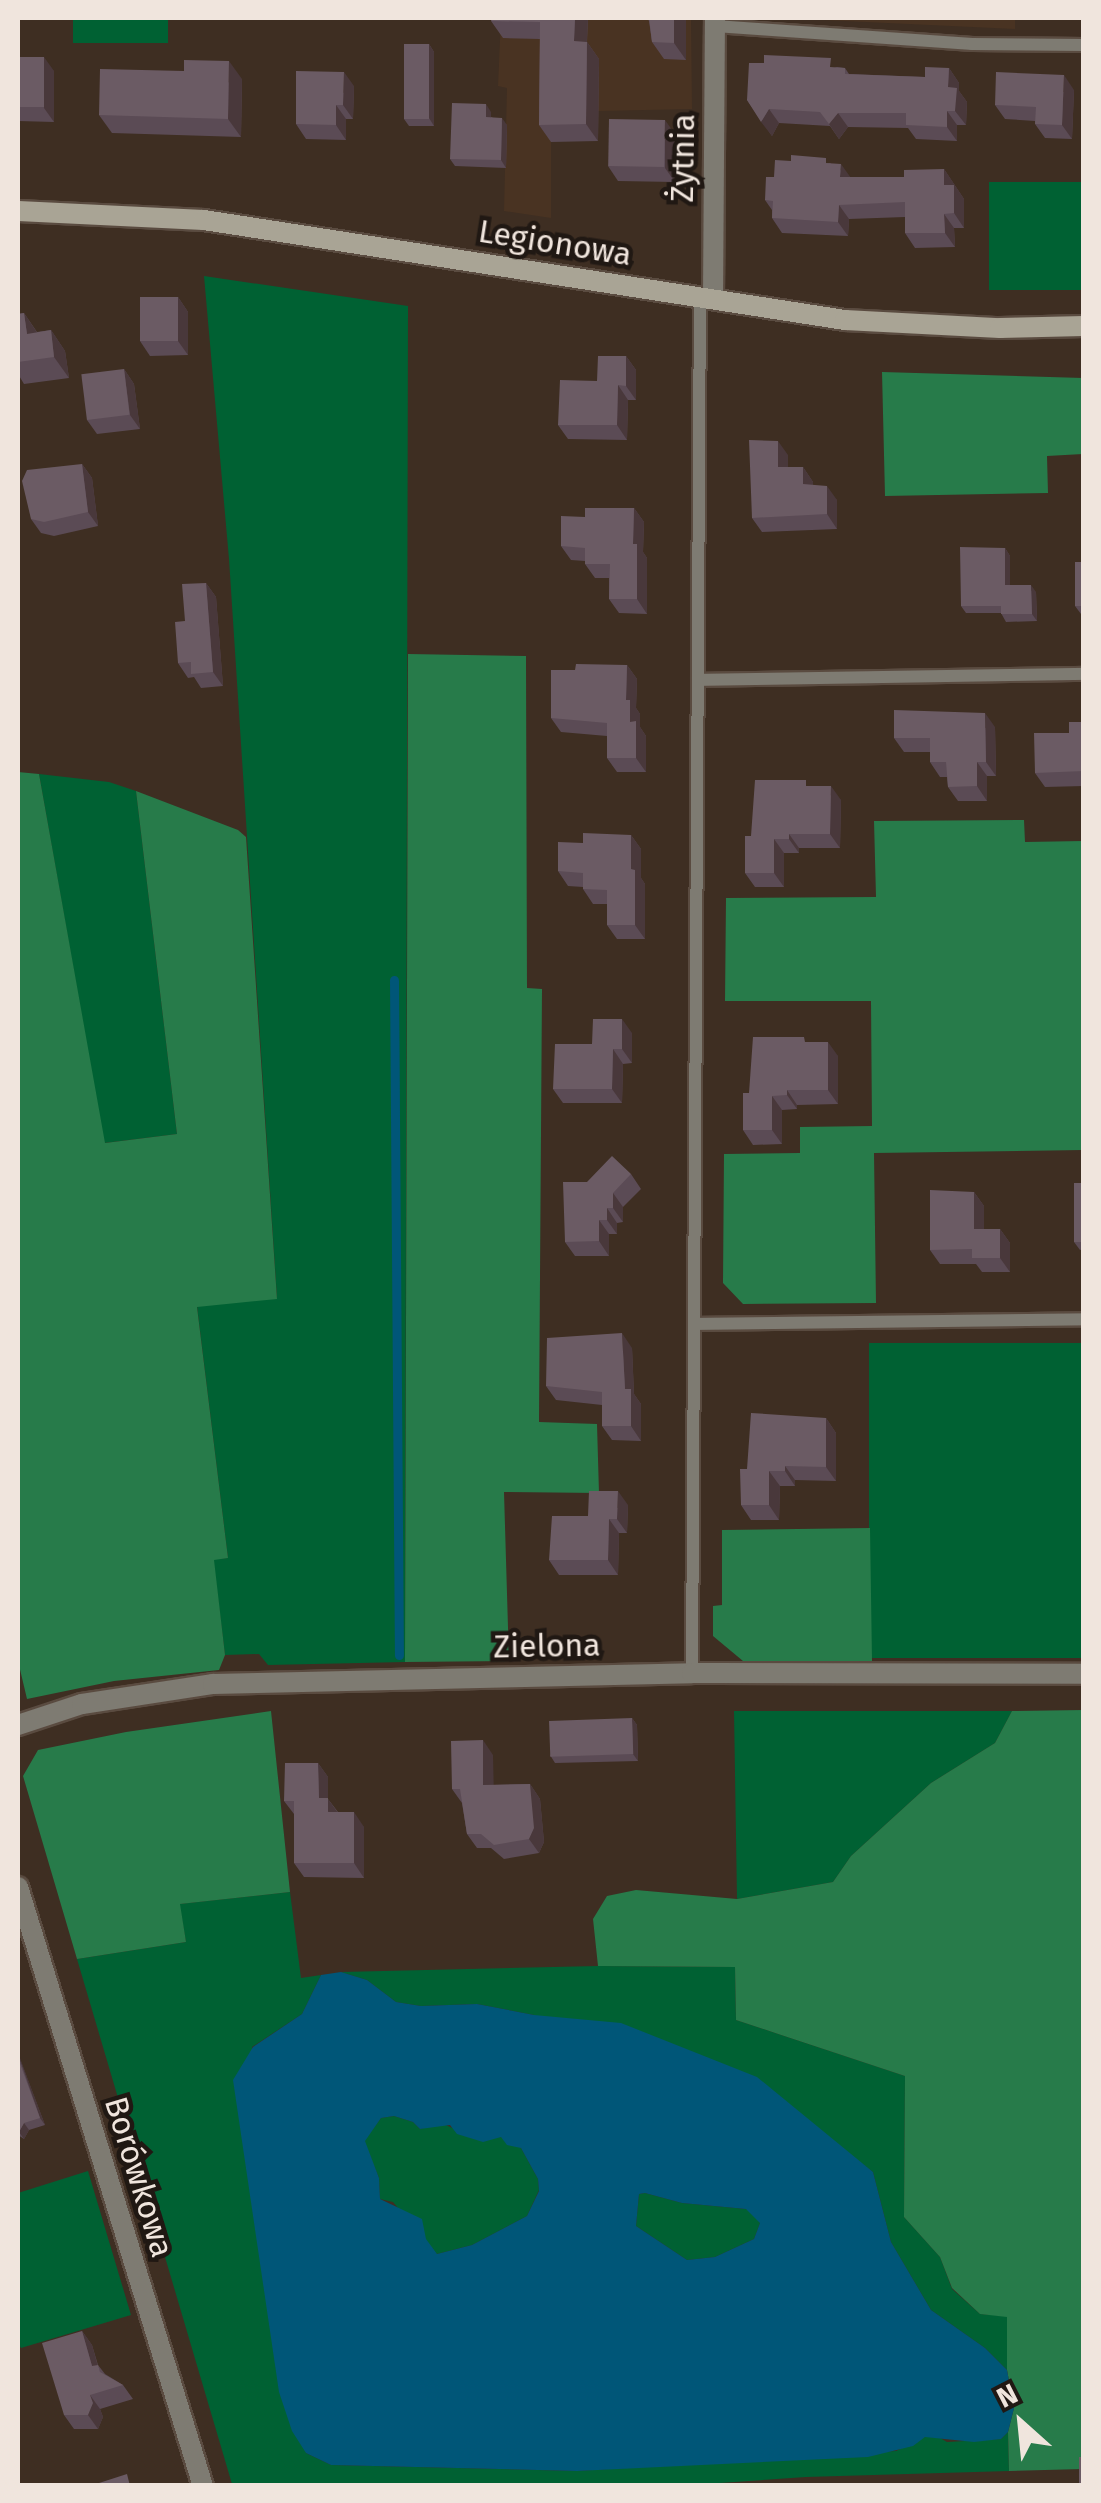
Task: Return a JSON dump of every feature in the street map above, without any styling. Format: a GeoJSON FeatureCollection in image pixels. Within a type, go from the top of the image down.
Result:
{"type":"FeatureCollection","features":[{"type":"Feature","properties":{"kind":"main road","name":"Legionowa"},"geometry":{"type":"LineString","coordinates":[[18,211],[204,220],[845,320],[1000,328],[1084,326]]}},
{"type":"Feature","properties":{"kind":"street","name":"Żytnia"},"geometry":{"type":"LineString","coordinates":[[707,298],[714,22]]}},
{"type":"Feature","properties":{"kind":"street","name":"Zielona"},"geometry":{"type":"LineString","coordinates":[[18,1725],[82,1704],[212,1684],[692,1673],[1084,1674]]}},
{"type":"Feature","properties":{"kind":"street","name":"Borówkowa"},"geometry":{"type":"LineString","coordinates":[[18,1887],[203,2486]]}},
{"type":"Feature","properties":{"kind":"lane"},"geometry":{"type":"LineString","coordinates":[[714,22],[972,44],[1084,45]]}},
{"type":"Feature","properties":{"kind":"lane"},"geometry":{"type":"LineString","coordinates":[[692,1673],[698,680],[707,298]]}},
{"type":"Feature","properties":{"kind":"lane"},"geometry":{"type":"LineString","coordinates":[[698,680],[1084,674]]}},
{"type":"Feature","properties":{"kind":"lane"},"geometry":{"type":"LineString","coordinates":[[696,1324],[1084,1320]]}},
{"type":"Feature","properties":{"kind":"shaded area"},"geometry":{"type":"Polygon","coordinates":[[[501,18],[691,18],[692,109],[551,112],[551,218],[504,211],[507,88],[498,86],[501,18]]]}},
{"type":"Feature","properties":{"kind":"shaded area"},"geometry":{"type":"Polygon","coordinates":[[[781,18],[1015,18],[1015,29],[781,18]]]}},
{"type":"Feature","properties":{"kind":"green space"},"geometry":{"type":"Polygon","coordinates":[[[73,18],[168,18],[168,43],[73,43],[73,18]]]}},
{"type":"Feature","properties":{"kind":"green space"},"geometry":{"type":"Polygon","coordinates":[[[989,182],[1083,182],[1083,290],[989,290],[989,182]]]}},
{"type":"Feature","properties":{"kind":"green space"},"geometry":{"type":"Polygon","coordinates":[[[204,276],[408,306],[405,1662],[268,1665],[259,1654],[225,1655],[213,1559],[228,1558],[197,1306],[277,1298],[229,559],[204,276]]]}},
{"type":"Feature","properties":{"kind":"green space"},"geometry":{"type":"Polygon","coordinates":[[[882,372],[1083,378],[1083,454],[1047,456],[1048,493],[885,496],[882,372]]]}},
{"type":"Feature","properties":{"kind":"green space"},"geometry":{"type":"Polygon","coordinates":[[[408,654],[526,656],[527,988],[542,989],[539,1422],[597,1424],[599,1493],[504,1492],[509,1661],[405,1662],[408,654]]]}},
{"type":"Feature","properties":{"kind":"green space"},"geometry":{"type":"Polygon","coordinates":[[[18,772],[39,774],[105,1143],[177,1134],[136,791],[238,830],[246,837],[277,1299],[197,1307],[228,1558],[214,1560],[225,1655],[219,1670],[114,1681],[27,1699],[18,1661],[18,772]]]}},
{"type":"Feature","properties":{"kind":"green space"},"geometry":{"type":"Polygon","coordinates":[[[39,774],[109,782],[136,791],[177,1134],[104,1143],[39,774]]]}},
{"type":"Feature","properties":{"kind":"green space"},"geometry":{"type":"Polygon","coordinates":[[[1024,820],[1025,842],[1083,841],[1083,1150],[874,1153],[876,1303],[743,1304],[723,1283],[724,1154],[800,1153],[800,1127],[872,1126],[871,1001],[725,1001],[726,898],[876,897],[874,821],[1024,820]]]}},
{"type":"Feature","properties":{"kind":"green space"},"geometry":{"type":"Polygon","coordinates":[[[869,1343],[1083,1343],[1083,1658],[869,1658],[869,1343]]]}},
{"type":"Feature","properties":{"kind":"green space"},"geometry":{"type":"Polygon","coordinates":[[[870,1528],[872,1661],[743,1661],[713,1636],[713,1606],[722,1605],[722,1530],[870,1528]]]}},
{"type":"Feature","properties":{"kind":"green space"},"geometry":{"type":"Polygon","coordinates":[[[1083,1710],[1083,2469],[1009,2471],[1008,2432],[1014,2408],[1007,2370],[1007,2317],[980,2314],[952,2288],[940,2257],[904,2217],[905,2076],[736,2020],[735,1967],[598,1966],[593,1919],[607,1896],[636,1890],[737,1899],[833,1882],[851,1856],[931,1783],[995,1743],[1012,1711],[1083,1710]]]}},
{"type":"Feature","properties":{"kind":"green space"},"geometry":{"type":"Polygon","coordinates":[[[271,1711],[290,1892],[180,1904],[186,1942],[77,1959],[23,1776],[38,1750],[126,1732],[271,1711]]]}},
{"type":"Feature","properties":{"kind":"green space"},"geometry":{"type":"Polygon","coordinates":[[[734,1711],[1012,1711],[995,1743],[931,1783],[851,1856],[833,1882],[737,1899],[734,1711]]]}},
{"type":"Feature","properties":{"kind":"green space"},"geometry":{"type":"Polygon","coordinates":[[[290,1892],[301,1978],[321,1975],[302,2014],[252,2047],[306,2453],[331,2465],[577,2471],[896,2451],[935,2435],[947,2442],[1001,2439],[1008,2432],[1009,2471],[690,2485],[232,2484],[77,1959],[186,1942],[179,1904],[290,1892]]]}},
{"type":"Feature","properties":{"kind":"green space"},"geometry":{"type":"Polygon","coordinates":[[[735,1967],[736,2020],[905,2076],[904,2217],[940,2257],[952,2289],[980,2314],[1007,2316],[1007,2370],[985,2348],[931,2310],[891,2242],[873,2172],[828,2138],[534,2015],[477,2004],[421,2006],[396,2002],[367,1980],[341,1972],[735,1967]]]}},
{"type":"Feature","properties":{"kind":"green space"},"geometry":{"type":"Polygon","coordinates":[[[394,2116],[413,2122],[420,2129],[441,2123],[464,2133],[501,2137],[521,2148],[538,2179],[539,2190],[527,2216],[472,2245],[437,2254],[393,2202],[380,2199],[379,2178],[364,2141],[381,2118],[394,2116]]]}},
{"type":"Feature","properties":{"kind":"green space"},"geometry":{"type":"Polygon","coordinates":[[[88,2171],[131,2315],[21,2348],[18,2193],[88,2171]]]}},
{"type":"Feature","properties":{"kind":"green space"},"geometry":{"type":"Polygon","coordinates":[[[639,2194],[682,2203],[746,2209],[757,2215],[760,2223],[754,2239],[715,2257],[687,2260],[636,2226],[639,2194]]]}},
{"type":"Feature","properties":{"kind":"water"},"geometry":{"type":"Polygon","coordinates":[[[341,1972],[367,1980],[396,2002],[421,2006],[477,2004],[534,2015],[621,2023],[757,2077],[873,2172],[891,2242],[931,2310],[985,2348],[1007,2370],[1014,2408],[1008,2432],[1001,2439],[974,2442],[925,2437],[913,2446],[868,2457],[577,2471],[331,2465],[306,2453],[292,2431],[279,2392],[233,2080],[253,2047],[302,2014],[321,1975],[341,1972]],[[394,2116],[381,2118],[365,2141],[379,2178],[380,2199],[422,2219],[426,2239],[437,2254],[472,2245],[527,2216],[539,2191],[538,2179],[521,2148],[507,2145],[501,2137],[483,2142],[457,2134],[450,2125],[420,2129],[413,2122],[394,2116]],[[639,2194],[636,2226],[687,2260],[715,2257],[754,2239],[760,2223],[746,2209],[682,2203],[639,2194]]]}},
{"type":"Feature","properties":{"kind":"building"},"geometry":{"type":"Polygon","coordinates":[[[575,18],[574,41],[587,42],[586,124],[539,125],[540,22],[491,21],[575,18]]]}},
{"type":"Feature","properties":{"kind":"building"},"geometry":{"type":"Polygon","coordinates":[[[649,18],[674,18],[674,43],[652,42],[649,18]]]}},
{"type":"Feature","properties":{"kind":"building"},"geometry":{"type":"Polygon","coordinates":[[[404,44],[429,44],[429,119],[404,119],[404,44]]]}},
{"type":"Feature","properties":{"kind":"building"},"geometry":{"type":"Polygon","coordinates":[[[764,55],[831,58],[830,67],[845,68],[845,74],[925,77],[925,67],[949,68],[948,87],[957,88],[955,111],[947,111],[947,127],[906,125],[906,113],[838,113],[829,124],[820,112],[769,109],[761,122],[747,100],[749,63],[764,63],[764,55]]]}},
{"type":"Feature","properties":{"kind":"building"},"geometry":{"type":"Polygon","coordinates":[[[18,57],[44,57],[44,107],[18,107],[18,57]]]}},
{"type":"Feature","properties":{"kind":"building"},"geometry":{"type":"Polygon","coordinates":[[[184,60],[229,61],[228,119],[99,115],[100,69],[184,71],[184,60]]]}},
{"type":"Feature","properties":{"kind":"building"},"geometry":{"type":"Polygon","coordinates":[[[296,71],[344,72],[343,105],[336,105],[336,125],[296,124],[296,71]]]}},
{"type":"Feature","properties":{"kind":"building"},"geometry":{"type":"Polygon","coordinates":[[[996,72],[1064,75],[1062,125],[1035,124],[1036,107],[995,105],[996,72]]]}},
{"type":"Feature","properties":{"kind":"building"},"geometry":{"type":"Polygon","coordinates":[[[452,103],[486,104],[486,117],[502,118],[501,160],[450,159],[452,103]]]}},
{"type":"Feature","properties":{"kind":"building"},"geometry":{"type":"Polygon","coordinates":[[[609,119],[665,120],[664,167],[608,166],[609,119]]]}},
{"type":"Feature","properties":{"kind":"building"},"geometry":{"type":"Polygon","coordinates":[[[791,155],[826,158],[826,163],[841,164],[840,177],[904,177],[904,170],[944,169],[944,185],[954,185],[954,213],[944,214],[945,233],[905,233],[905,202],[839,205],[838,222],[772,218],[773,201],[765,200],[766,177],[774,177],[775,160],[791,161],[791,155]]]}},
{"type":"Feature","properties":{"kind":"building"},"geometry":{"type":"Polygon","coordinates":[[[140,297],[178,297],[178,341],[140,341],[140,297]]]}},
{"type":"Feature","properties":{"kind":"building"},"geometry":{"type":"Polygon","coordinates":[[[24,313],[27,334],[51,330],[54,357],[18,362],[18,314],[24,313]]]}},
{"type":"Feature","properties":{"kind":"building"},"geometry":{"type":"Polygon","coordinates":[[[598,356],[626,356],[626,386],[618,385],[617,425],[558,425],[560,380],[597,381],[598,356]]]}},
{"type":"Feature","properties":{"kind":"building"},"geometry":{"type":"Polygon","coordinates":[[[124,369],[130,415],[87,420],[81,374],[124,369]]]}},
{"type":"Feature","properties":{"kind":"building"},"geometry":{"type":"Polygon","coordinates":[[[749,440],[778,441],[778,467],[803,467],[803,484],[827,486],[827,514],[752,518],[749,440]]]}},
{"type":"Feature","properties":{"kind":"building"},"geometry":{"type":"Polygon","coordinates":[[[82,464],[88,512],[44,522],[31,519],[22,481],[27,470],[82,464]]]}},
{"type":"Feature","properties":{"kind":"building"},"geometry":{"type":"Polygon","coordinates":[[[585,508],[634,508],[637,599],[609,599],[610,564],[585,564],[585,548],[561,546],[561,516],[585,517],[585,508]]]}},
{"type":"Feature","properties":{"kind":"building"},"geometry":{"type":"Polygon","coordinates":[[[960,547],[1005,548],[1005,585],[1031,585],[1032,614],[1001,614],[1001,606],[961,606],[960,547]]]}},
{"type":"Feature","properties":{"kind":"building"},"geometry":{"type":"Polygon","coordinates":[[[1075,562],[1084,562],[1084,606],[1075,606],[1075,562]]]}},
{"type":"Feature","properties":{"kind":"building"},"geometry":{"type":"Polygon","coordinates":[[[206,583],[213,672],[191,674],[191,662],[178,663],[175,622],[185,621],[182,584],[206,583]]]}},
{"type":"Feature","properties":{"kind":"building"},"geometry":{"type":"Polygon","coordinates":[[[576,664],[627,665],[626,700],[630,700],[630,722],[636,721],[636,758],[607,758],[607,723],[551,718],[551,670],[575,670],[576,664]]]}},
{"type":"Feature","properties":{"kind":"building"},"geometry":{"type":"Polygon","coordinates":[[[894,710],[985,713],[986,762],[977,762],[977,786],[948,787],[946,762],[930,762],[930,738],[894,738],[894,710]]]}},
{"type":"Feature","properties":{"kind":"building"},"geometry":{"type":"Polygon","coordinates":[[[1069,722],[1084,722],[1084,771],[1035,773],[1034,733],[1069,733],[1069,722]]]}},
{"type":"Feature","properties":{"kind":"building"},"geometry":{"type":"Polygon","coordinates":[[[755,780],[806,780],[806,786],[831,786],[830,834],[789,834],[789,839],[774,839],[774,873],[745,873],[745,836],[751,836],[755,780]]]}},
{"type":"Feature","properties":{"kind":"building"},"geometry":{"type":"Polygon","coordinates":[[[583,833],[631,835],[635,925],[607,925],[607,890],[583,889],[583,873],[558,871],[558,842],[583,843],[583,833]]]}},
{"type":"Feature","properties":{"kind":"building"},"geometry":{"type":"Polygon","coordinates":[[[593,1019],[622,1019],[622,1049],[613,1049],[612,1089],[553,1089],[555,1044],[592,1044],[593,1019]]]}},
{"type":"Feature","properties":{"kind":"building"},"geometry":{"type":"Polygon","coordinates":[[[753,1037],[804,1037],[805,1042],[828,1042],[828,1090],[787,1090],[787,1095],[772,1096],[772,1130],[743,1130],[743,1093],[749,1093],[753,1037]]]}},
{"type":"Feature","properties":{"kind":"building"},"geometry":{"type":"Polygon","coordinates":[[[612,1156],[631,1174],[613,1193],[613,1208],[607,1208],[607,1220],[599,1220],[599,1241],[565,1242],[563,1182],[587,1182],[612,1156]]]}},
{"type":"Feature","properties":{"kind":"building"},"geometry":{"type":"Polygon","coordinates":[[[1074,1183],[1084,1183],[1084,1242],[1074,1242],[1074,1183]]]}},
{"type":"Feature","properties":{"kind":"building"},"geometry":{"type":"Polygon","coordinates":[[[930,1190],[974,1192],[974,1229],[1000,1229],[1000,1258],[972,1258],[972,1249],[930,1250],[930,1190]]]}},
{"type":"Feature","properties":{"kind":"building"},"geometry":{"type":"Polygon","coordinates":[[[622,1333],[625,1389],[631,1389],[631,1426],[602,1426],[602,1392],[546,1386],[547,1338],[622,1333]]]}},
{"type":"Feature","properties":{"kind":"building"},"geometry":{"type":"Polygon","coordinates":[[[751,1413],[826,1418],[826,1467],[785,1466],[785,1471],[769,1471],[769,1505],[741,1505],[740,1469],[747,1469],[751,1413]]]}},
{"type":"Feature","properties":{"kind":"building"},"geometry":{"type":"Polygon","coordinates":[[[589,1491],[618,1491],[617,1519],[609,1519],[608,1560],[549,1560],[552,1516],[588,1516],[589,1491]]]}},
{"type":"Feature","properties":{"kind":"building"},"geometry":{"type":"Polygon","coordinates":[[[632,1718],[633,1754],[550,1757],[549,1721],[632,1718]]]}},
{"type":"Feature","properties":{"kind":"building"},"geometry":{"type":"Polygon","coordinates":[[[483,1740],[483,1785],[530,1784],[534,1828],[529,1839],[494,1845],[481,1834],[467,1834],[460,1789],[452,1789],[451,1741],[483,1740]]]}},
{"type":"Feature","properties":{"kind":"building"},"geometry":{"type":"Polygon","coordinates":[[[285,1763],[318,1763],[319,1798],[328,1798],[328,1812],[354,1812],[354,1863],[294,1863],[294,1801],[284,1801],[285,1763]]]}},
{"type":"Feature","properties":{"kind":"building"},"geometry":{"type":"Polygon","coordinates":[[[18,2058],[40,2118],[24,2123],[19,2132],[18,2130],[18,2058]]]}},
{"type":"Feature","properties":{"kind":"building"},"geometry":{"type":"Polygon","coordinates":[[[82,2331],[92,2366],[98,2365],[100,2372],[123,2385],[90,2395],[93,2403],[88,2415],[64,2415],[42,2343],[82,2331]]]}},
{"type":"Feature","properties":{"kind":"building"},"geometry":{"type":"Polygon","coordinates":[[[1079,2457],[1084,2457],[1084,2486],[1079,2486],[1079,2457]]]}},
{"type":"Feature","properties":{"kind":"building"},"geometry":{"type":"Polygon","coordinates":[[[127,2474],[130,2486],[100,2486],[99,2483],[127,2474]]]}},
{"type":"Feature","properties":{"kind":"waterway"},"geometry":{"type":"LineString","coordinates":[[394,980],[399,1655]]}}]}
